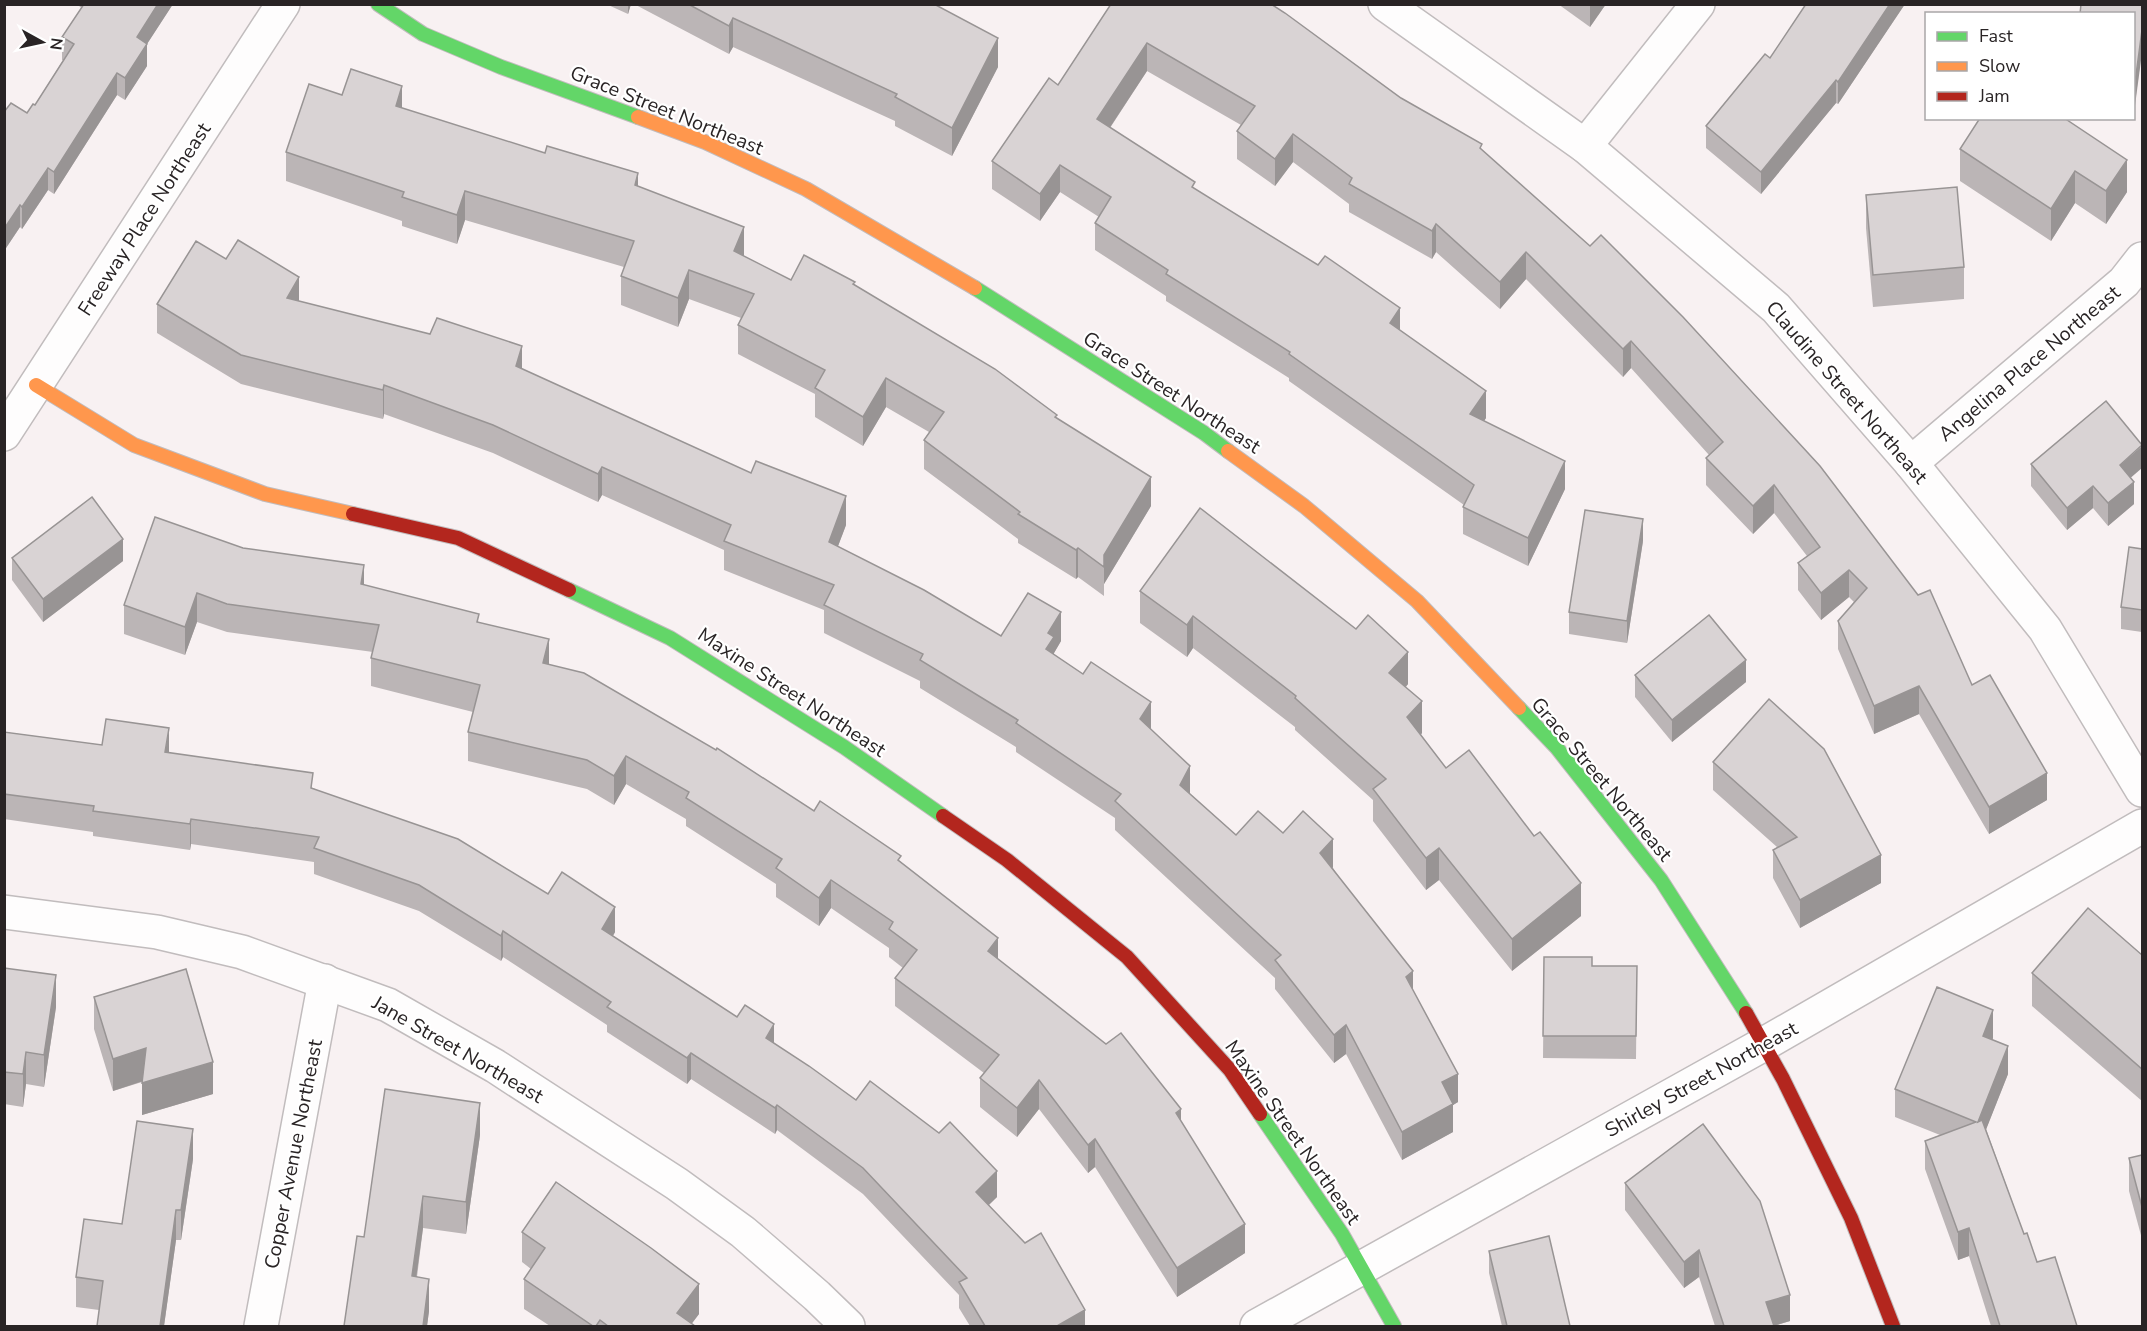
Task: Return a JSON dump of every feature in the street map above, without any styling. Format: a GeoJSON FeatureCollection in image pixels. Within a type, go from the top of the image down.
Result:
{"type":"FeatureCollection","features":[{"type":"Feature","properties":{"kind":"street","name":"Freeway Place Northeast"},"geometry":{"type":"LineString","coordinates":[[4,435],[283,4]]}},
{"type":"Feature","properties":{"kind":"street","name":"Grace Street Northeast"},"geometry":{"type":"LineString","coordinates":[[378,4],[423,34],[501,67],[705,142],[806,189],[959,278],[1204,433],[1304,506],[1417,601],[1557,748],[1661,880],[1764,1044],[1783,1079],[1851,1218],[1893,1326]]}},
{"type":"Feature","properties":{"kind":"street","name":"Claudine Street Northeast"},"geometry":{"type":"LineString","coordinates":[[1385,4],[1585,146],[1776,308],[1911,463],[2045,629],[2142,790]]}},
{"type":"Feature","properties":{"kind":"street"},"geometry":{"type":"LineString","coordinates":[[1585,146],[1698,4]]}},
{"type":"Feature","properties":{"kind":"street","name":"Angelina Place Northeast"},"geometry":{"type":"LineString","coordinates":[[1911,463],[2124,282],[2142,260]]}},
{"type":"Feature","properties":{"kind":"street","name":"Maxine Street Northeast"},"geometry":{"type":"LineString","coordinates":[[36,386],[134,445],[265,494],[458,538],[670,638],[844,747],[1007,860],[1127,957],[1230,1070],[1342,1234],[1394,1326]]}},
{"type":"Feature","properties":{"kind":"street","name":"Shirley Street Northeast"},"geometry":{"type":"LineString","coordinates":[[1257,1326],[1764,1044],[2142,826]]}},
{"type":"Feature","properties":{"kind":"street","name":"Jane Street Northeast"},"geometry":{"type":"LineString","coordinates":[[4,912],[157,932],[242,952],[388,1005],[495,1066],[677,1184],[743,1232],[818,1296],[848,1326]]}},
{"type":"Feature","properties":{"kind":"street","name":"Copper Avenue Northeast"},"geometry":{"type":"LineString","coordinates":[[261,1326],[325,981]]}},
{"type":"Feature","properties":{"kind":"building"},"geometry":{"type":"Polygon","coordinates":[[[84,4],[158,4],[137,37],[147,44],[125,78],[117,73],[54,172],[48,168],[4,229],[4,112],[11,103],[27,113],[33,104],[35,105],[74,44],[62,37],[84,4]]]}},
{"type":"Feature","properties":{"kind":"building"},"geometry":{"type":"Polygon","coordinates":[[[688,4],[934,4],[998,38],[952,128],[895,97],[897,94],[733,18],[729,26],[688,4]]]}},
{"type":"Feature","properties":{"kind":"building"},"geometry":{"type":"Polygon","coordinates":[[[1111,4],[1271,4],[1401,98],[1482,144],[1480,148],[1590,246],[1601,235],[1683,317],[1820,466],[1918,595],[1930,590],[1972,685],[1990,675],[2047,773],[1989,807],[1919,686],[1874,706],[1838,621],[1867,588],[1849,570],[1821,593],[1798,563],[1820,547],[1774,485],[1753,506],[1706,458],[1723,442],[1631,341],[1623,349],[1526,252],[1500,282],[1436,224],[1432,231],[1349,184],[1352,178],[1293,134],[1275,159],[1237,131],[1255,106],[1147,43],[1097,119],[1195,182],[1192,187],[1318,265],[1325,256],[1400,308],[1390,323],[1486,391],[1470,414],[1565,461],[1528,538],[1463,507],[1474,485],[1289,354],[1290,352],[1166,274],[1168,270],[1095,223],[1111,197],[1060,165],[1040,194],[992,161],[1049,78],[1058,85],[1111,4]]]}},
{"type":"Feature","properties":{"kind":"building"},"geometry":{"type":"Polygon","coordinates":[[[1806,4],[1890,4],[1838,82],[1836,80],[1761,172],[1706,126],[1765,54],[1770,58],[1806,4]]]}},
{"type":"Feature","properties":{"kind":"building"},"geometry":{"type":"Polygon","coordinates":[[[2081,4],[2142,4],[2142,30],[2135,82],[2135,12],[2080,12],[2081,4]]]}},
{"type":"Feature","properties":{"kind":"building"},"geometry":{"type":"Polygon","coordinates":[[[351,69],[402,86],[396,106],[545,153],[547,146],[638,173],[635,185],[744,227],[734,251],[791,280],[804,255],[855,282],[853,284],[995,369],[1057,415],[1055,417],[1151,477],[1104,555],[1104,567],[1078,548],[1076,550],[1018,514],[1020,512],[924,440],[944,412],[886,378],[863,417],[815,388],[825,370],[738,325],[754,294],[689,270],[678,298],[621,276],[634,241],[465,191],[457,215],[402,197],[404,192],[286,152],[309,84],[342,95],[351,69]]]}},
{"type":"Feature","properties":{"kind":"building"},"geometry":{"type":"Polygon","coordinates":[[[1979,120],[2067,120],[2127,160],[2106,191],[2075,171],[2051,209],[1960,149],[1979,120]]]}},
{"type":"Feature","properties":{"kind":"building"},"geometry":{"type":"Polygon","coordinates":[[[1957,187],[1964,267],[1873,275],[1866,195],[1957,187]]]}},
{"type":"Feature","properties":{"kind":"building"},"geometry":{"type":"Polygon","coordinates":[[[238,240],[299,277],[287,298],[430,334],[437,318],[522,346],[516,366],[751,473],[756,461],[846,496],[829,542],[924,590],[1001,636],[1028,593],[1061,612],[1048,633],[1054,637],[1046,649],[1083,674],[1091,662],[1151,702],[1140,719],[1190,766],[1180,785],[1236,835],[1258,811],[1283,833],[1303,811],[1333,839],[1320,853],[1413,971],[1406,977],[1458,1074],[1442,1082],[1453,1104],[1402,1132],[1346,1025],[1334,1035],[1275,960],[1281,955],[1115,801],[1121,794],[1016,723],[1018,720],[920,660],[923,654],[824,605],[834,585],[724,541],[731,525],[602,467],[598,474],[493,425],[384,385],[383,390],[241,355],[157,304],[196,241],[226,259],[238,240]]]}},
{"type":"Feature","properties":{"kind":"building"},"geometry":{"type":"Polygon","coordinates":[[[2106,401],[2142,445],[2120,465],[2134,482],[2108,503],[2093,486],[2067,508],[2031,464],[2106,401]]]}},
{"type":"Feature","properties":{"kind":"building"},"geometry":{"type":"Polygon","coordinates":[[[92,497],[123,539],[43,599],[12,558],[92,497]]]}},
{"type":"Feature","properties":{"kind":"building"},"geometry":{"type":"Polygon","coordinates":[[[1200,508],[1356,629],[1368,615],[1408,652],[1389,673],[1422,701],[1407,717],[1446,768],[1469,750],[1534,836],[1540,832],[1581,883],[1512,939],[1439,848],[1426,858],[1373,789],[1386,779],[1295,698],[1296,696],[1193,616],[1187,625],[1140,591],[1200,508]]]}},
{"type":"Feature","properties":{"kind":"building"},"geometry":{"type":"Polygon","coordinates":[[[1585,510],[1643,519],[1627,621],[1569,612],[1585,510]]]}},
{"type":"Feature","properties":{"kind":"building"},"geometry":{"type":"Polygon","coordinates":[[[155,517],[243,548],[364,565],[361,584],[479,614],[477,622],[549,639],[543,663],[584,673],[716,750],[717,748],[814,811],[820,801],[901,856],[898,860],[998,938],[988,951],[1106,1044],[1121,1033],[1181,1109],[1176,1113],[1245,1224],[1177,1268],[1095,1139],[1088,1145],[1039,1080],[1017,1108],[980,1078],[999,1055],[895,978],[917,950],[889,929],[893,922],[831,880],[819,898],[776,868],[782,859],[686,798],[689,792],[626,756],[614,776],[587,760],[468,732],[480,685],[371,658],[379,625],[227,604],[197,593],[185,627],[124,605],[155,517]]]}},
{"type":"Feature","properties":{"kind":"building"},"geometry":{"type":"Polygon","coordinates":[[[2129,547],[2142,549],[2142,610],[2121,607],[2129,547]]]}},
{"type":"Feature","properties":{"kind":"building"},"geometry":{"type":"Polygon","coordinates":[[[1709,615],[1746,660],[1672,720],[1635,675],[1709,615]]]}},
{"type":"Feature","properties":{"kind":"building"},"geometry":{"type":"Polygon","coordinates":[[[1769,699],[1824,749],[1881,855],[1800,900],[1773,850],[1797,837],[1713,762],[1769,699]]]}},
{"type":"Feature","properties":{"kind":"building"},"geometry":{"type":"Polygon","coordinates":[[[106,719],[169,728],[165,752],[313,773],[311,788],[458,839],[548,894],[562,872],[615,907],[602,929],[737,1017],[745,1005],[774,1024],[766,1038],[856,1100],[870,1081],[939,1133],[950,1122],[997,1171],[976,1192],[1025,1243],[1041,1233],[1085,1310],[1057,1326],[985,1326],[959,1282],[967,1278],[863,1168],[777,1105],[775,1108],[691,1053],[687,1058],[607,1007],[611,1002],[503,931],[501,936],[419,885],[314,848],[319,837],[191,819],[190,824],[93,811],[94,806],[4,794],[4,732],[102,745],[106,719]]]}},
{"type":"Feature","properties":{"kind":"building"},"geometry":{"type":"Polygon","coordinates":[[[2088,908],[2142,955],[2142,1069],[2032,973],[2088,908]]]}},
{"type":"Feature","properties":{"kind":"building"},"geometry":{"type":"Polygon","coordinates":[[[1544,957],[1592,957],[1592,966],[1637,966],[1636,1036],[1543,1036],[1544,957]]]}},
{"type":"Feature","properties":{"kind":"building"},"geometry":{"type":"Polygon","coordinates":[[[4,968],[56,975],[44,1055],[26,1052],[23,1074],[4,1072],[4,968]]]}},
{"type":"Feature","properties":{"kind":"building"},"geometry":{"type":"Polygon","coordinates":[[[186,969],[213,1062],[142,1083],[146,1048],[113,1059],[94,997],[186,969]]]}},
{"type":"Feature","properties":{"kind":"building"},"geometry":{"type":"Polygon","coordinates":[[[1937,987],[1993,1010],[1983,1036],[2008,1046],[1978,1122],[1982,1120],[2024,1234],[2027,1233],[2037,1262],[2055,1257],[2077,1326],[2000,1326],[1969,1228],[1958,1232],[1925,1141],[1976,1122],[1895,1089],[1937,987]]]}},
{"type":"Feature","properties":{"kind":"building"},"geometry":{"type":"Polygon","coordinates":[[[385,1089],[480,1103],[466,1202],[423,1196],[412,1276],[429,1279],[423,1326],[344,1326],[357,1236],[364,1237],[385,1089]]]}},
{"type":"Feature","properties":{"kind":"building"},"geometry":{"type":"Polygon","coordinates":[[[137,1121],[193,1129],[181,1210],[176,1210],[160,1326],[97,1326],[103,1281],[76,1277],[84,1219],[122,1224],[137,1121]]]}},
{"type":"Feature","properties":{"kind":"building"},"geometry":{"type":"Polygon","coordinates":[[[1703,1124],[1760,1201],[1790,1295],[1766,1302],[1774,1326],[1724,1326],[1699,1250],[1684,1262],[1625,1183],[1703,1124]]]}},
{"type":"Feature","properties":{"kind":"building"},"geometry":{"type":"Polygon","coordinates":[[[2142,1155],[2142,1207],[2129,1158],[2142,1155]]]}},
{"type":"Feature","properties":{"kind":"building"},"geometry":{"type":"Polygon","coordinates":[[[556,1182],[699,1284],[677,1313],[695,1326],[608,1326],[600,1320],[596,1326],[593,1326],[524,1279],[545,1248],[522,1232],[556,1182]]]}},
{"type":"Feature","properties":{"kind":"building"},"geometry":{"type":"Polygon","coordinates":[[[1549,1236],[1570,1326],[1507,1326],[1489,1251],[1549,1236]]]}},
{"type":"Feature","properties":{"kind":"traffic: fast"},"geometry":{"type":"LineString","coordinates":[[378,4],[423,34],[501,67],[638,117]]}},
{"type":"Feature","properties":{"kind":"traffic: fast"},"geometry":{"type":"LineString","coordinates":[[975,288],[1204,433],[1228,451]]}},
{"type":"Feature","properties":{"kind":"traffic: fast"},"geometry":{"type":"LineString","coordinates":[[569,590],[670,638],[844,747],[943,816]]}},
{"type":"Feature","properties":{"kind":"traffic: fast"},"geometry":{"type":"LineString","coordinates":[[1519,708],[1557,748],[1661,880],[1746,1013]]}},
{"type":"Feature","properties":{"kind":"traffic: fast"},"geometry":{"type":"LineString","coordinates":[[1260,1114],[1342,1234],[1394,1326]]}},
{"type":"Feature","properties":{"kind":"traffic: slow"},"geometry":{"type":"LineString","coordinates":[[638,117],[705,142],[806,189],[975,288]]}},
{"type":"Feature","properties":{"kind":"traffic: slow"},"geometry":{"type":"LineString","coordinates":[[36,385],[134,445],[265,494],[353,514]]}},
{"type":"Feature","properties":{"kind":"traffic: slow"},"geometry":{"type":"LineString","coordinates":[[1228,451],[1304,506],[1417,601],[1519,708]]}},
{"type":"Feature","properties":{"kind":"traffic: jam"},"geometry":{"type":"LineString","coordinates":[[353,514],[458,538],[569,590]]}},
{"type":"Feature","properties":{"kind":"traffic: jam"},"geometry":{"type":"LineString","coordinates":[[943,816],[1007,860],[1127,957],[1230,1070],[1260,1114]]}},
{"type":"Feature","properties":{"kind":"traffic: jam"},"geometry":{"type":"LineString","coordinates":[[1746,1013],[1783,1079],[1851,1218],[1893,1326]]}}]}
